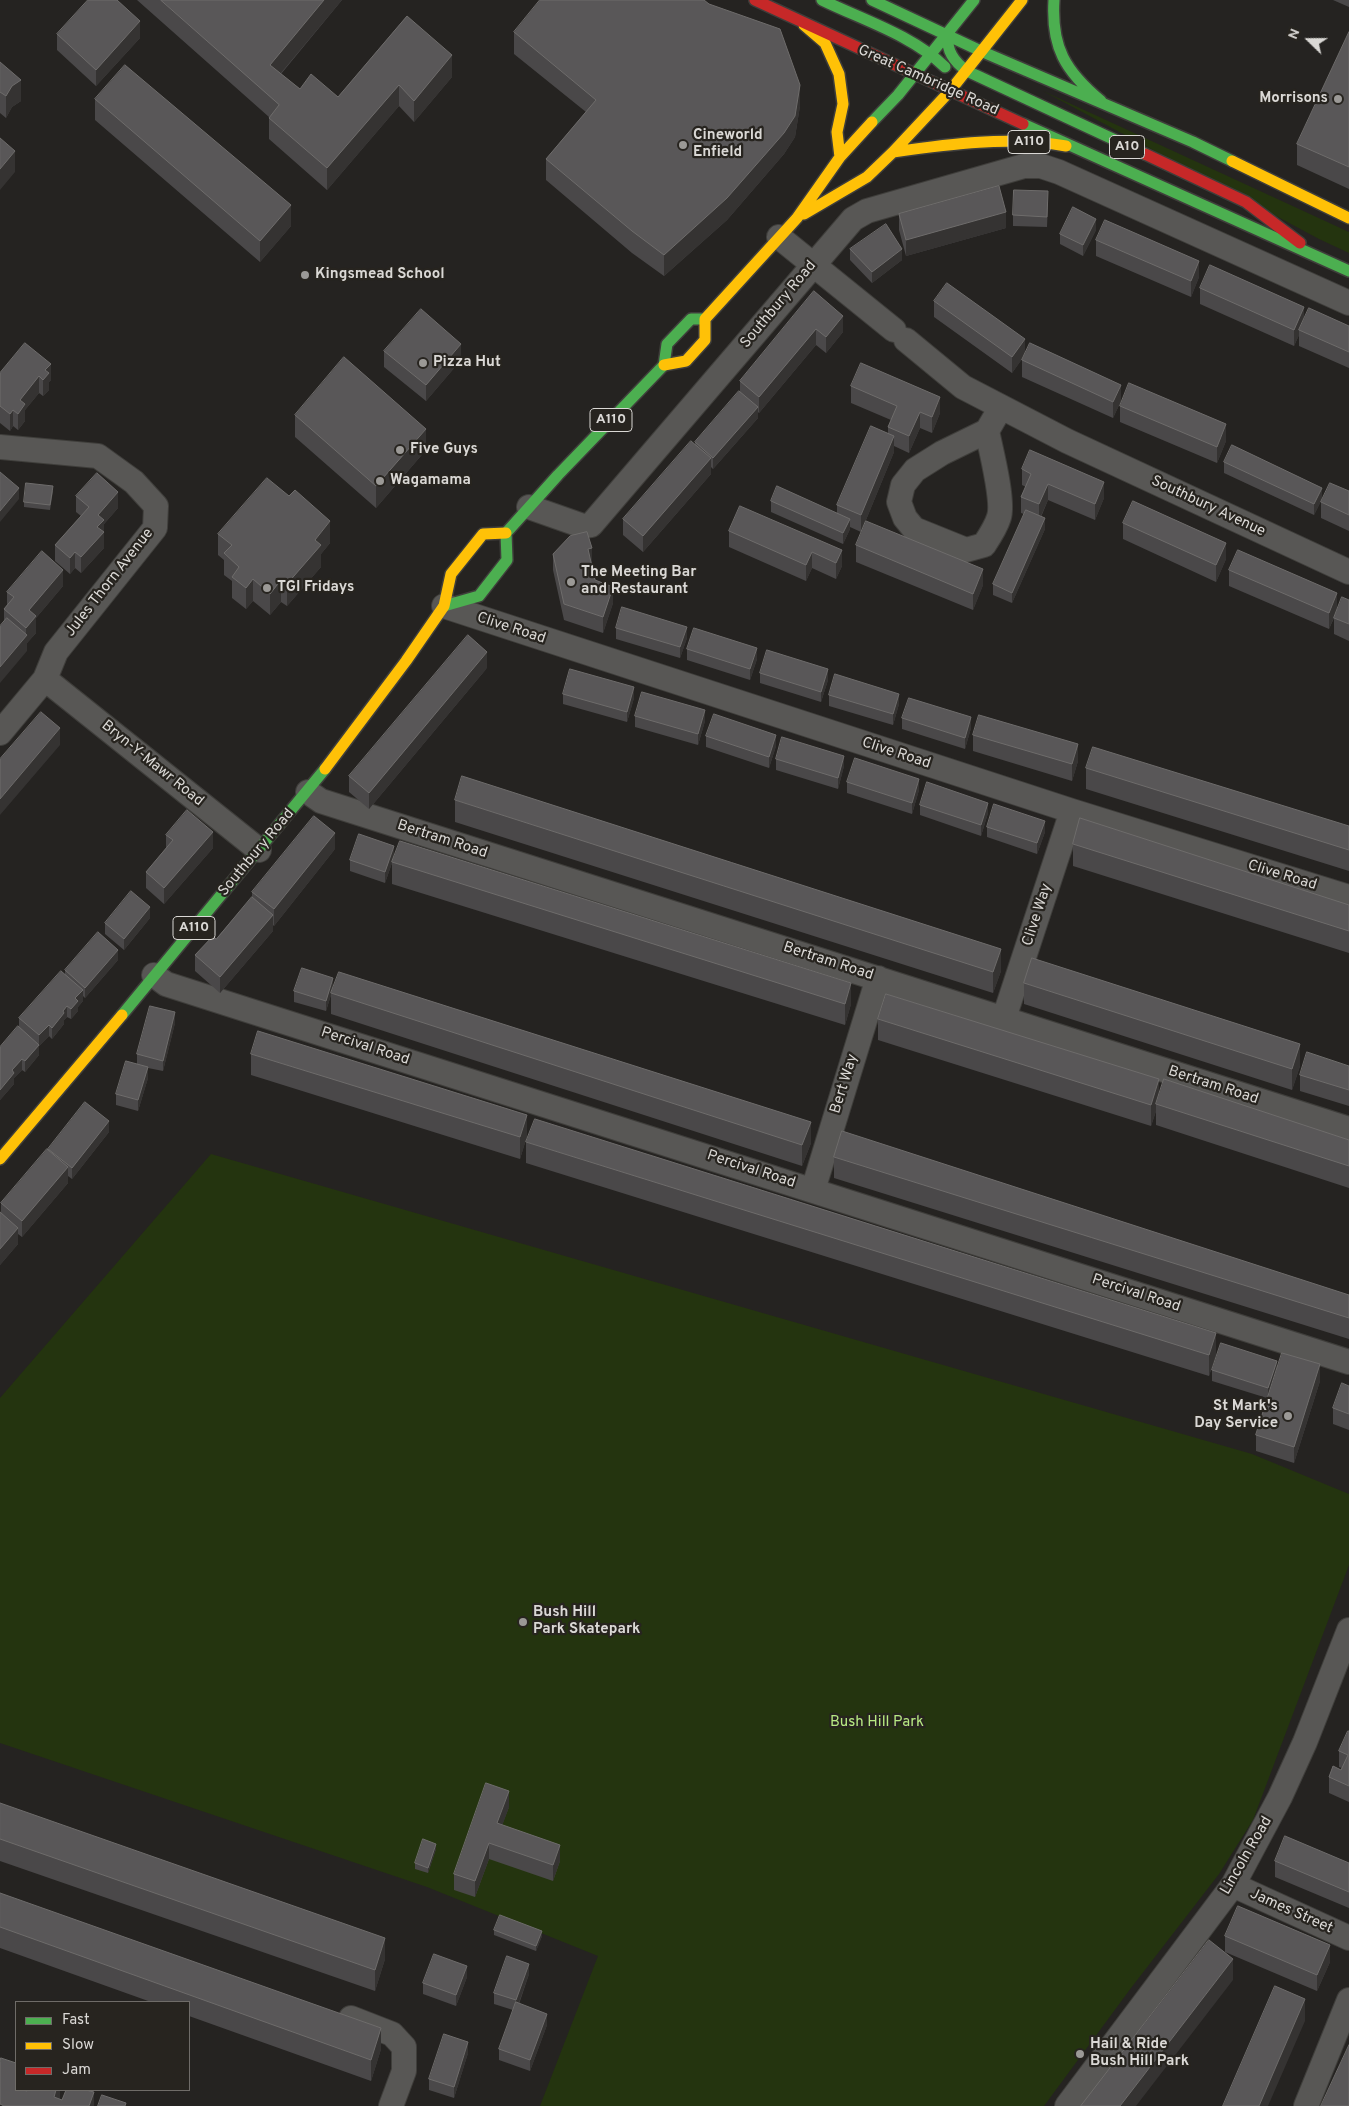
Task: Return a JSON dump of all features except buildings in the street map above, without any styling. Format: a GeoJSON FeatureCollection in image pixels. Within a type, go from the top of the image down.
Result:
{"type":"FeatureCollection","features":[{"type":"Feature","properties":{"kind":"main road","name":"Great Cambridge Road"},"geometry":{"type":"LineString","coordinates":[[755,0],[950,92],[1349,271]]}},
{"type":"Feature","properties":{"kind":"main road"},"geometry":{"type":"LineString","coordinates":[[822,0],[942,62],[949,72],[952,82],[950,92]]}},
{"type":"Feature","properties":{"kind":"main road","name":"A10"},"geometry":{"type":"LineString","coordinates":[[872,0],[983,52],[1193,142],[1349,218]]}},
{"type":"Feature","properties":{"kind":"main road"},"geometry":{"type":"LineString","coordinates":[[705,319],[691,319],[667,344],[664,365],[686,361],[705,340],[705,319],[798,218],[840,157],[915,75],[974,0]]}},
{"type":"Feature","properties":{"kind":"main road"},"geometry":{"type":"LineString","coordinates":[[798,218],[867,177],[893,152],[950,92],[1022,0]]}},
{"type":"Feature","properties":{"kind":"main road"},"geometry":{"type":"LineString","coordinates":[[1054,0],[1053,26],[1057,47],[1063,61],[1072,75],[1102,102]]}},
{"type":"Feature","properties":{"kind":"main road"},"geometry":{"type":"LineString","coordinates":[[803,24],[825,43],[839,74],[843,104],[836,132],[840,157]]}},
{"type":"Feature","properties":{"kind":"main road","name":"A10"},"geometry":{"type":"LineString","coordinates":[[947,34],[946,45],[950,56],[956,64],[967,71],[1246,202],[1319,257]]}},
{"type":"Feature","properties":{"kind":"main road","name":"A110"},"geometry":{"type":"LineString","coordinates":[[893,152],[1008,141],[1054,144],[1084,151]]}},
{"type":"Feature","properties":{"kind":"main road","name":"A110"},"geometry":{"type":"LineString","coordinates":[[506,534],[529,506],[664,365]]}},
{"type":"Feature","properties":{"kind":"main road","name":"Southbury Road"},"geometry":{"type":"LineString","coordinates":[[0,1159],[308,792],[406,661],[444,606],[451,574],[468,550],[483,534],[506,534]]}},
{"type":"Feature","properties":{"kind":"main road"},"geometry":{"type":"LineString","coordinates":[[444,606],[479,596],[507,560],[506,534]]}},
{"type":"Feature","properties":{"kind":"street","name":"Southbury Road"},"geometry":{"type":"LineString","coordinates":[[529,506],[583,526],[592,526],[853,218],[867,211],[1024,166],[1050,168],[1349,303]]}},
{"type":"Feature","properties":{"kind":"street"},"geometry":{"type":"LineString","coordinates":[[779,237],[813,264]]}},
{"type":"Feature","properties":{"kind":"street","name":"Southbury Avenue"},"geometry":{"type":"LineString","coordinates":[[813,264],[963,387],[1068,441],[1349,572]]}},
{"type":"Feature","properties":{"kind":"street"},"geometry":{"type":"LineString","coordinates":[[987,431],[1000,501],[1000,515],[993,532],[984,545],[966,550],[914,528],[905,518],[899,502],[903,485],[915,470],[942,453],[987,431],[1001,407]]}},
{"type":"Feature","properties":{"kind":"street","name":"Jules Thorn Avenue"},"geometry":{"type":"LineString","coordinates":[[0,447],[98,456],[134,482],[156,506],[155,528],[56,652],[45,679],[0,733]]}},
{"type":"Feature","properties":{"kind":"street","name":"Clive Road"},"geometry":{"type":"LineString","coordinates":[[444,606],[1072,811],[1349,897]]}},
{"type":"Feature","properties":{"kind":"street","name":"Bryn-Y-Mawr Road"},"geometry":{"type":"LineString","coordinates":[[45,679],[259,850]]}},
{"type":"Feature","properties":{"kind":"street","name":"Bertram Road"},"geometry":{"type":"LineString","coordinates":[[308,792],[321,802],[1004,1018],[1349,1130]]}},
{"type":"Feature","properties":{"kind":"street","name":"Clive Way"},"geometry":{"type":"LineString","coordinates":[[1004,1018],[1072,811]]}},
{"type":"Feature","properties":{"kind":"street","name":"Percival Road"},"geometry":{"type":"LineString","coordinates":[[154,975],[166,984],[175,987],[1349,1362]]}},
{"type":"Feature","properties":{"kind":"street","name":"Bert Way"},"geometry":{"type":"LineString","coordinates":[[812,1190],[878,978]]}},
{"type":"Feature","properties":{"kind":"street","name":"Lincoln Road"},"geometry":{"type":"LineString","coordinates":[[1067,2106],[1233,1886],[1287,1782],[1305,1742],[1349,1630]]}},
{"type":"Feature","properties":{"kind":"street","name":"James Street"},"geometry":{"type":"LineString","coordinates":[[1233,1886],[1349,1938]]}},
{"type":"Feature","properties":{"kind":"street"},"geometry":{"type":"LineString","coordinates":[[1306,2106],[1349,2000]]}},
{"type":"Feature","properties":{"kind":"street"},"geometry":{"type":"LineString","coordinates":[[332,2012],[392,2034],[404,2047],[404,2071],[391,2106]]}},
{"type":"Feature","properties":{"kind":"green space"},"geometry":{"type":"Polygon","coordinates":[[[1043,91],[1349,232],[1349,253],[1319,239],[1043,91]]]}},
{"type":"Feature","properties":{"kind":"green space","name":"Bush Hill Park"},"geometry":{"type":"Polygon","coordinates":[[[211,1154],[1252,1454],[1349,1494],[1349,1565],[1253,1820],[1219,1874],[1131,1988],[1044,2106],[540,2106],[598,1956],[427,1887],[0,1743],[0,1398],[211,1154]]]}},
{"type":"Feature","properties":{"kind":"traffic: fast"},"geometry":{"type":"LineString","coordinates":[[822,0],[902,37],[918,46],[945,67]]}},
{"type":"Feature","properties":{"kind":"traffic: fast"},"geometry":{"type":"LineString","coordinates":[[872,0],[983,52],[1193,142],[1232,161]]}},
{"type":"Feature","properties":{"kind":"traffic: fast"},"geometry":{"type":"LineString","coordinates":[[872,122],[898,95],[974,0]]}},
{"type":"Feature","properties":{"kind":"traffic: fast"},"geometry":{"type":"LineString","coordinates":[[1054,0],[1055,31],[1063,57],[1078,79],[1101,101]]}},
{"type":"Feature","properties":{"kind":"traffic: fast"},"geometry":{"type":"LineString","coordinates":[[947,34],[948,46],[952,55],[967,71],[1145,154]]}},
{"type":"Feature","properties":{"kind":"traffic: fast"},"geometry":{"type":"LineString","coordinates":[[1023,124],[1349,271]]}},
{"type":"Feature","properties":{"kind":"traffic: fast"},"geometry":{"type":"LineString","coordinates":[[444,606],[479,596],[507,560],[506,533],[558,475],[664,365],[667,344],[691,319],[705,319]]}},
{"type":"Feature","properties":{"kind":"traffic: fast"},"geometry":{"type":"LineString","coordinates":[[122,1015],[325,769]]}},
{"type":"Feature","properties":{"kind":"traffic: slow"},"geometry":{"type":"LineString","coordinates":[[804,214],[867,177],[893,152],[950,91],[1022,0]]}},
{"type":"Feature","properties":{"kind":"traffic: slow"},"geometry":{"type":"LineString","coordinates":[[804,25],[825,43],[839,74],[843,104],[837,132],[840,157]]}},
{"type":"Feature","properties":{"kind":"traffic: slow"},"geometry":{"type":"LineString","coordinates":[[664,365],[686,361],[705,340],[705,319],[797,218],[840,157],[872,122]]}},
{"type":"Feature","properties":{"kind":"traffic: slow"},"geometry":{"type":"LineString","coordinates":[[893,152],[1001,141],[1066,146]]}},
{"type":"Feature","properties":{"kind":"traffic: slow"},"geometry":{"type":"LineString","coordinates":[[1232,161],[1349,218]]}},
{"type":"Feature","properties":{"kind":"traffic: slow"},"geometry":{"type":"LineString","coordinates":[[325,769],[406,661],[444,606],[451,574],[483,534],[506,533]]}},
{"type":"Feature","properties":{"kind":"traffic: slow"},"geometry":{"type":"LineString","coordinates":[[0,1159],[122,1015]]}},
{"type":"Feature","properties":{"kind":"traffic: jam"},"geometry":{"type":"LineString","coordinates":[[755,0],[1023,124]]}},
{"type":"Feature","properties":{"kind":"traffic: jam"},"geometry":{"type":"LineString","coordinates":[[1145,154],[1246,202],[1300,243]]}},
{"type":"Feature","properties":{"kind":"place","name":"Morrisons"},"geometry":{"type":"Point","coordinates":[1338,99]}},
{"type":"Feature","properties":{"kind":"place","name":"Cineworld Enfield"},"geometry":{"type":"Point","coordinates":[683,145]}},
{"type":"Feature","properties":{"kind":"place","name":"Kingsmead School"},"geometry":{"type":"Point","coordinates":[305,275]}},
{"type":"Feature","properties":{"kind":"place","name":"Pizza Hut"},"geometry":{"type":"Point","coordinates":[423,363]}},
{"type":"Feature","properties":{"kind":"place","name":"Five Guys"},"geometry":{"type":"Point","coordinates":[400,450]}},
{"type":"Feature","properties":{"kind":"place","name":"Wagamama"},"geometry":{"type":"Point","coordinates":[380,481]}},
{"type":"Feature","properties":{"kind":"place","name":"The Meeting Bar and Restaurant"},"geometry":{"type":"Point","coordinates":[571,582]}},
{"type":"Feature","properties":{"kind":"place","name":"TGI Fridays"},"geometry":{"type":"Point","coordinates":[267,588]}},
{"type":"Feature","properties":{"kind":"place","name":"St Mark's Day Service"},"geometry":{"type":"Point","coordinates":[1288,1416]}},
{"type":"Feature","properties":{"kind":"place","name":"Bush Hill Park Skatepark"},"geometry":{"type":"Point","coordinates":[523,1622]}},
{"type":"Feature","properties":{"kind":"place","name":"Hail & Ride Bush Hill Park"},"geometry":{"type":"Point","coordinates":[1080,2054]}}]}
